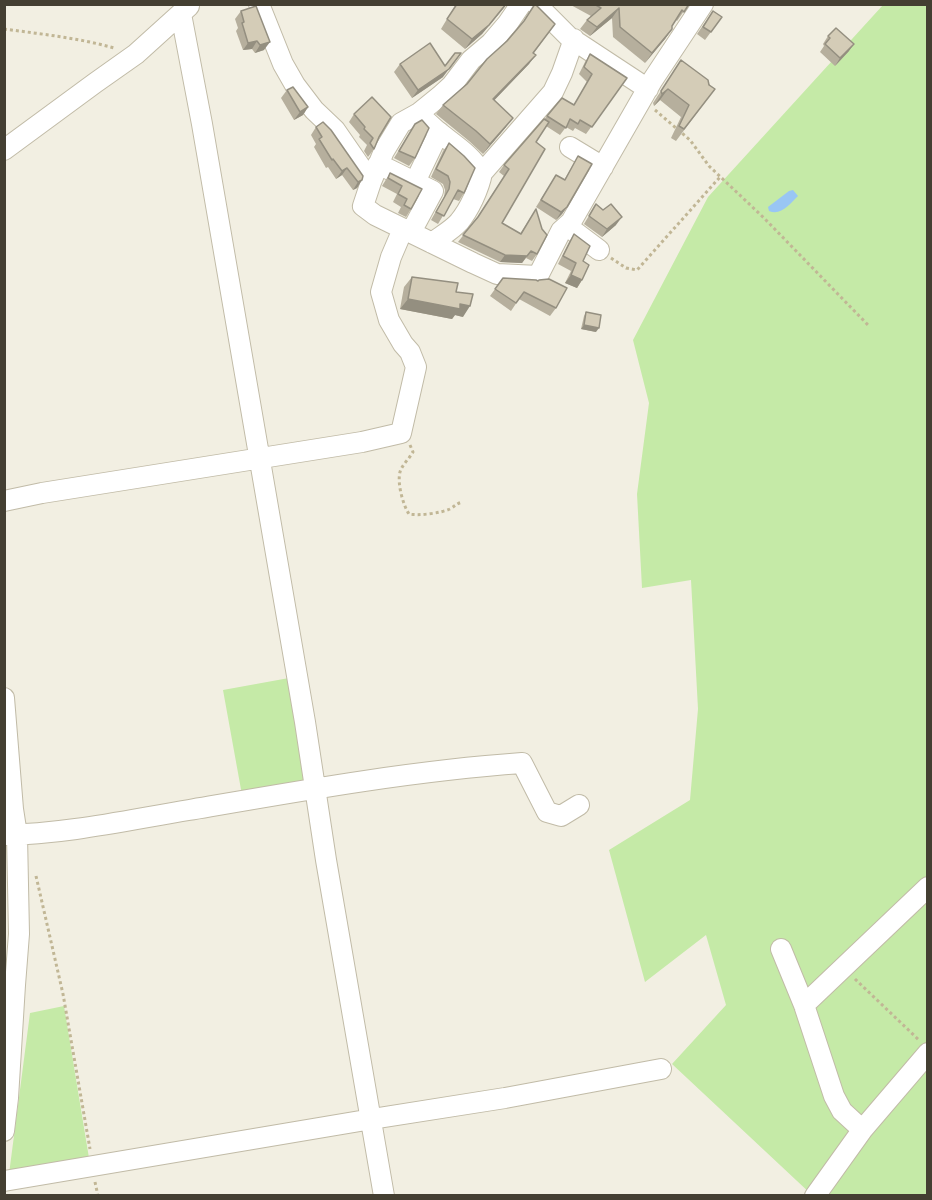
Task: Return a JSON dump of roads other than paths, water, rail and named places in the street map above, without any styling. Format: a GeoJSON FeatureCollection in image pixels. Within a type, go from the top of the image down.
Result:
{"type":"FeatureCollection","features":[{"type":"Feature","properties":{"kind":"street"},"geometry":{"type":"LineString","coordinates":[[4,501],[362,442],[402,433],[416,367],[410,352],[389,320],[381,292],[391,257],[433,191],[415,182],[375,173],[314,110],[283,64],[259,4]]}},
{"type":"Feature","properties":{"kind":"street"},"geometry":{"type":"LineString","coordinates":[[521,4],[491,43],[471,60],[452,85],[419,113],[401,123],[384,151],[363,206],[375,215],[497,274],[538,276],[561,231],[571,222],[645,94],[703,4]]}},
{"type":"Feature","properties":{"kind":"street"},"geometry":{"type":"LineString","coordinates":[[536,4],[574,39],[599,55],[645,94]]}},
{"type":"Feature","properties":{"kind":"street"},"geometry":{"type":"LineString","coordinates":[[4,150],[136,54],[185,9]]}},
{"type":"Feature","properties":{"kind":"street"},"geometry":{"type":"LineString","coordinates":[[185,9],[202,124],[384,1196]]}},
{"type":"Feature","properties":{"kind":"street"},"geometry":{"type":"LineString","coordinates":[[432,243],[457,224],[476,193],[482,173],[553,92],[574,39]]}},
{"type":"Feature","properties":{"kind":"street"},"geometry":{"type":"LineString","coordinates":[[419,113],[465,152],[482,173]]}},
{"type":"Feature","properties":{"kind":"street"},"geometry":{"type":"LineString","coordinates":[[415,182],[439,132]]}},
{"type":"Feature","properties":{"kind":"street"},"geometry":{"type":"LineString","coordinates":[[570,147],[603,167]]}},
{"type":"Feature","properties":{"kind":"street"},"geometry":{"type":"LineString","coordinates":[[567,226],[599,250]]}},
{"type":"Feature","properties":{"kind":"street"},"geometry":{"type":"LineString","coordinates":[[4,698],[12,809],[11,835],[20,934],[4,1131]]}},
{"type":"Feature","properties":{"kind":"street"},"geometry":{"type":"LineString","coordinates":[[11,835],[70,830],[316,788],[458,768],[522,763],[547,812],[561,816],[579,805]]}},
{"type":"Feature","properties":{"kind":"street"},"geometry":{"type":"LineString","coordinates":[[804,1005],[927,887]]}},
{"type":"Feature","properties":{"kind":"street"},"geometry":{"type":"LineString","coordinates":[[781,949],[804,1005],[834,1096],[842,1111],[863,1129]]}},
{"type":"Feature","properties":{"kind":"street"},"geometry":{"type":"LineString","coordinates":[[815,1196],[863,1129],[927,1053]]}},
{"type":"Feature","properties":{"kind":"street"},"geometry":{"type":"LineString","coordinates":[[4,1181],[661,1070]]}},
{"type":"Feature","properties":{"kind":"water"},"geometry":{"type":"Polygon","coordinates":[[[793,190],[798,196],[788,206],[781,211],[769,211],[768,207],[793,190]]]}}]}
